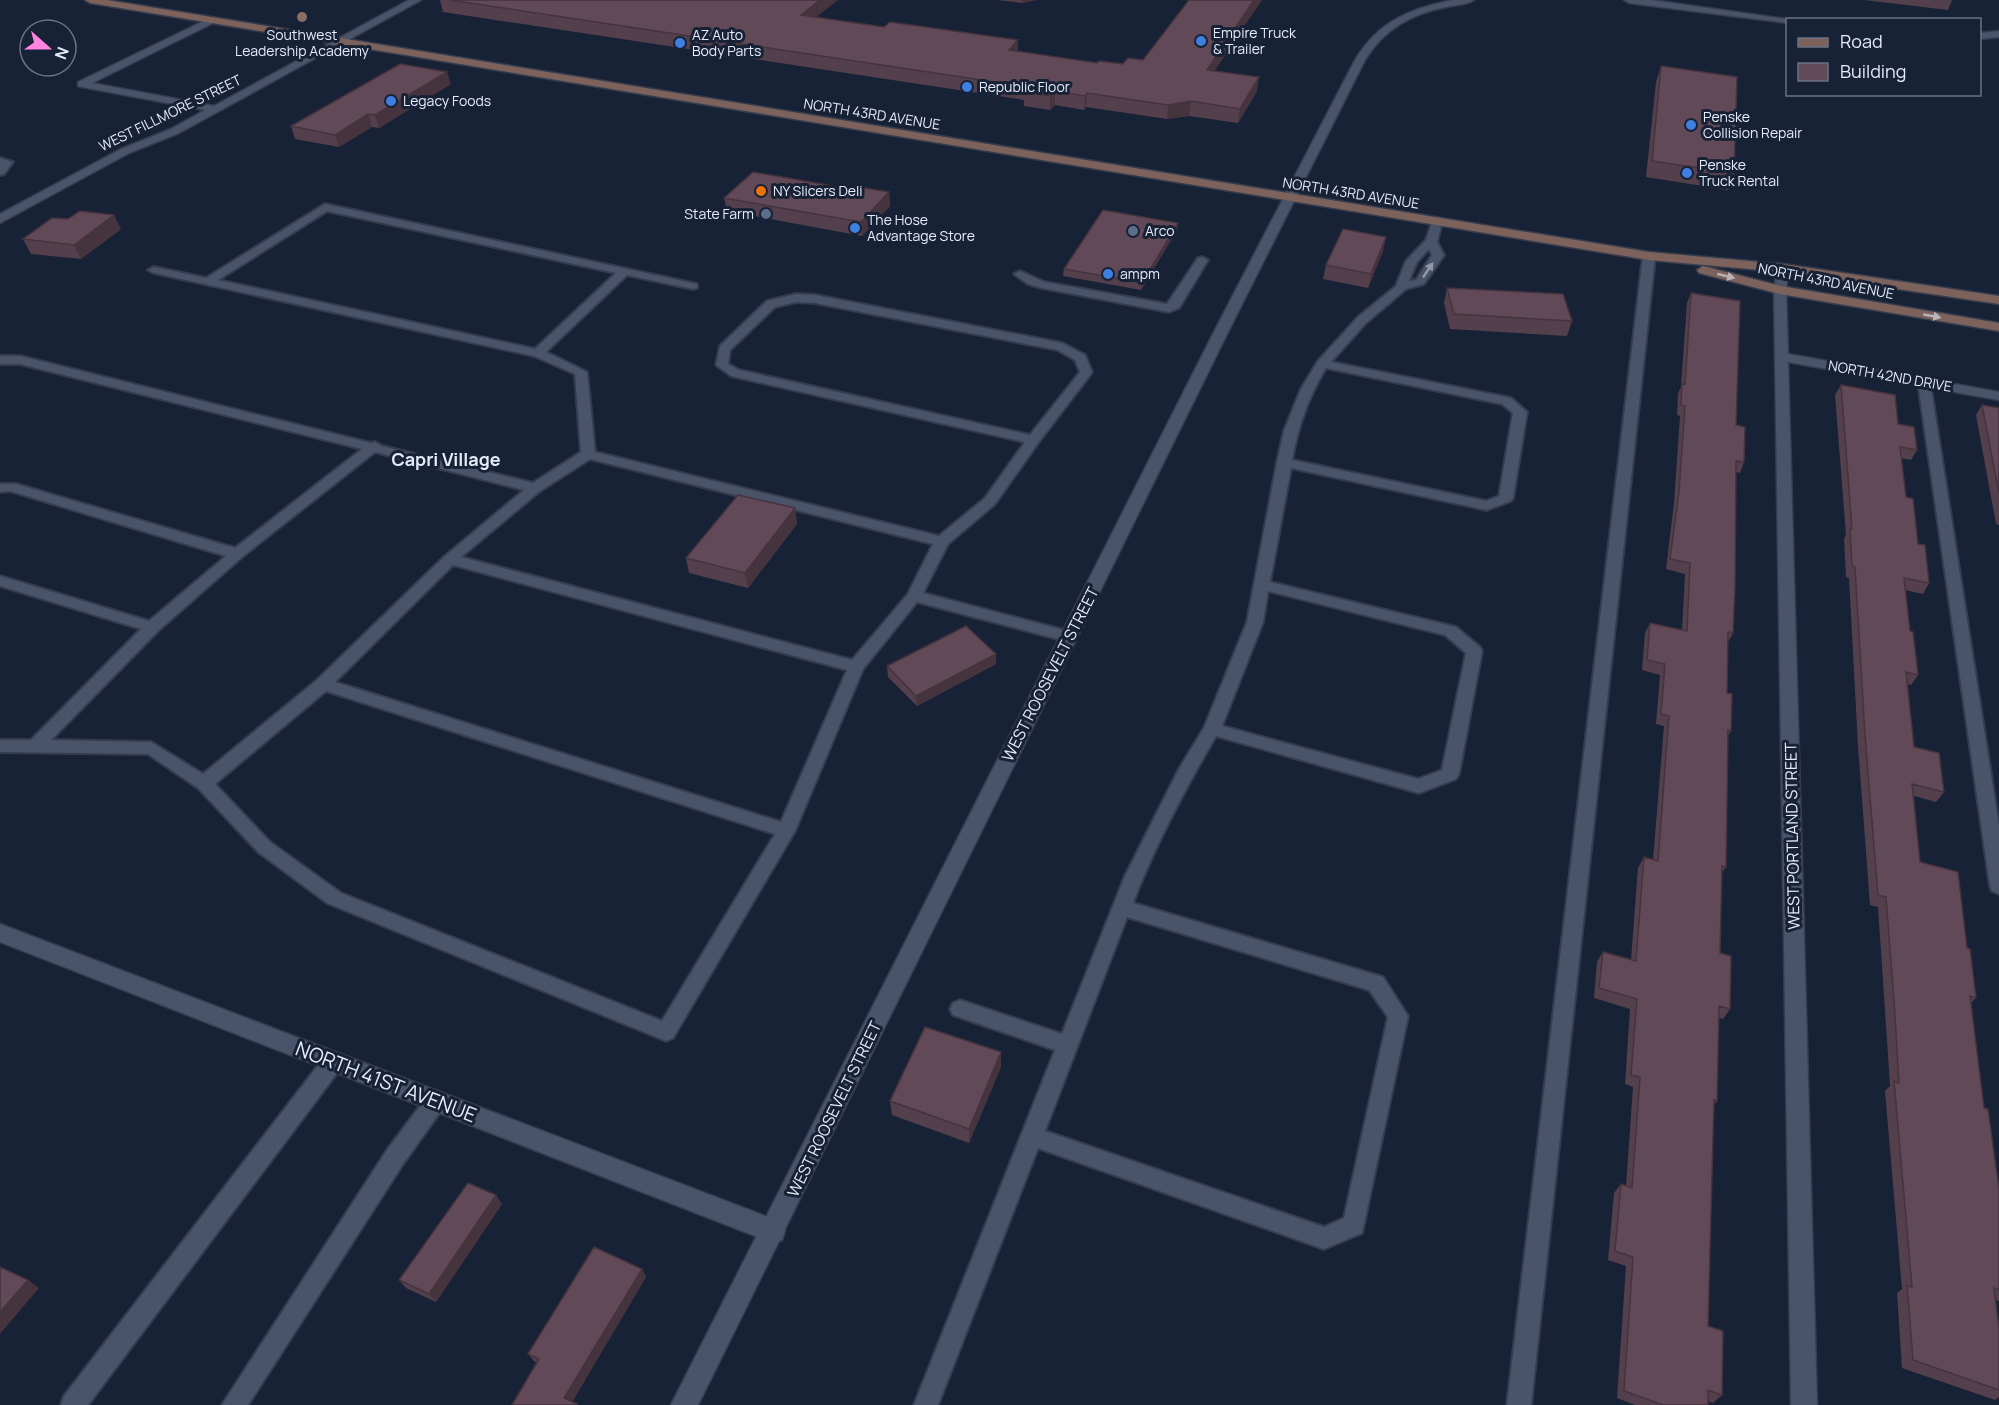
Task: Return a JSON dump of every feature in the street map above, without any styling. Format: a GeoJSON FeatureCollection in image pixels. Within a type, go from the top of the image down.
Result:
{"type":"FeatureCollection","features":[{"type":"Feature","properties":{"kind":"main road","name":"NORTH 43RD AVENUE"},"geometry":{"type":"LineString","coordinates":[[90,0],[1649,256],[1783,268],[1999,300]]}},
{"type":"Feature","properties":{"kind":"main road","name":"NORTH 43RD AVENUE"},"geometry":{"type":"LineString","coordinates":[[1649,256],[1780,290],[1999,327]]}},
{"type":"Feature","properties":{"kind":"street","name":"WEST FILLMORE STREET"},"geometry":{"type":"LineString","coordinates":[[0,219],[125,151],[175,131],[416,0]]}},
{"type":"Feature","properties":{"kind":"street","name":"WEST ROOSEVELT STREET"},"geometry":{"type":"LineString","coordinates":[[684,1405],[1360,60],[1376,36],[1393,24],[1411,15],[1462,0]]}},
{"type":"Feature","properties":{"kind":"street"},"geometry":{"type":"LineString","coordinates":[[1629,0],[1786,20]]}},
{"type":"Feature","properties":{"kind":"street"},"geometry":{"type":"LineString","coordinates":[[212,20],[82,84],[216,109]]}},
{"type":"Feature","properties":{"kind":"street"},"geometry":{"type":"LineString","coordinates":[[1981,36],[1999,34]]}},
{"type":"Feature","properties":{"kind":"street","name":"WEST PORTLAND STREET"},"geometry":{"type":"LineString","coordinates":[[1783,268],[1780,290],[1781,357],[1804,1405]]}},
{"type":"Feature","properties":{"kind":"street","name":"NORTH 42ND DRIVE"},"geometry":{"type":"LineString","coordinates":[[1781,357],[1999,396]]}},
{"type":"Feature","properties":{"kind":"street","name":"NORTH 41ST AVENUE"},"geometry":{"type":"LineString","coordinates":[[0,933],[773,1231]]}},
{"type":"Feature","properties":{"kind":"lane"},"geometry":{"type":"LineString","coordinates":[[209,280],[325,207],[693,286]]}},
{"type":"Feature","properties":{"kind":"lane"},"geometry":{"type":"LineString","coordinates":[[1402,287],[1404,273],[1417,251],[1431,242],[1437,222]]}},
{"type":"Feature","properties":{"kind":"lane"},"geometry":{"type":"LineString","coordinates":[[926,1405],[1134,876],[1188,769],[1212,729],[1255,622],[1264,585],[1291,430],[1307,389],[1322,363],[1362,320],[1402,287],[1420,282],[1438,255],[1431,242]]}},
{"type":"Feature","properties":{"kind":"lane"},"geometry":{"type":"LineString","coordinates":[[1519,1405],[1649,256]]}},
{"type":"Feature","properties":{"kind":"lane"},"geometry":{"type":"LineString","coordinates":[[1020,274],[1042,285],[1169,308],[1175,305],[1202,260]]}},
{"type":"Feature","properties":{"kind":"lane"},"geometry":{"type":"LineString","coordinates":[[154,270],[209,280],[538,353],[580,372],[588,454]]}},
{"type":"Feature","properties":{"kind":"lane"},"geometry":{"type":"LineString","coordinates":[[538,353],[624,272]]}},
{"type":"Feature","properties":{"kind":"lane"},"geometry":{"type":"LineString","coordinates":[[0,746],[37,744],[151,748],[204,783],[264,847],[334,898],[666,1032],[786,831],[856,667],[914,596],[942,541],[990,501],[1033,440],[1086,372],[1081,358],[1062,347],[815,299],[796,298],[771,304],[724,349],[722,365],[735,373],[1033,440]]}},
{"type":"Feature","properties":{"kind":"lane"},"geometry":{"type":"LineString","coordinates":[[0,360],[20,360],[375,446],[535,488]]}},
{"type":"Feature","properties":{"kind":"lane"},"geometry":{"type":"LineString","coordinates":[[1284,462],[1487,506],[1506,498],[1520,412],[1506,401],[1322,363]]}},
{"type":"Feature","properties":{"kind":"lane"},"geometry":{"type":"LineString","coordinates":[[1924,382],[1999,886]]}},
{"type":"Feature","properties":{"kind":"lane"},"geometry":{"type":"LineString","coordinates":[[37,744],[152,627],[237,554],[375,446]]}},
{"type":"Feature","properties":{"kind":"lane"},"geometry":{"type":"LineString","coordinates":[[204,783],[322,684],[450,559],[535,488],[588,454],[942,541]]}},
{"type":"Feature","properties":{"kind":"lane"},"geometry":{"type":"LineString","coordinates":[[0,488],[11,487],[237,554]]}},
{"type":"Feature","properties":{"kind":"lane"},"geometry":{"type":"LineString","coordinates":[[450,559],[856,667]]}},
{"type":"Feature","properties":{"kind":"lane"},"geometry":{"type":"LineString","coordinates":[[0,581],[152,627]]}},
{"type":"Feature","properties":{"kind":"lane"},"geometry":{"type":"LineString","coordinates":[[1212,729],[1419,786],[1450,774],[1474,651],[1450,631],[1264,585]]}},
{"type":"Feature","properties":{"kind":"lane"},"geometry":{"type":"LineString","coordinates":[[914,596],[1069,637]]}},
{"type":"Feature","properties":{"kind":"lane"},"geometry":{"type":"LineString","coordinates":[[322,684],[786,831]]}},
{"type":"Feature","properties":{"kind":"lane"},"geometry":{"type":"LineString","coordinates":[[1031,1136],[1324,1238],[1354,1225],[1398,1017],[1376,983],[1121,907]]}},
{"type":"Feature","properties":{"kind":"lane"},"geometry":{"type":"LineString","coordinates":[[960,1009],[1066,1045]]}},
{"type":"Feature","properties":{"kind":"lane"},"geometry":{"type":"LineString","coordinates":[[74,1405],[333,1062]]}},
{"type":"Feature","properties":{"kind":"lane"},"geometry":{"type":"LineString","coordinates":[[234,1405],[395,1157],[436,1101]]}},
{"type":"Feature","properties":{"kind":"building"},"geometry":{"type":"Polygon","coordinates":[[[450,0],[820,0],[801,15],[884,27],[890,22],[1018,40],[1009,50],[1097,63],[1099,61],[1123,64],[1128,58],[1143,60],[1189,0],[1254,0],[1207,70],[1259,77],[1240,109],[1191,101],[1168,105],[1087,93],[1085,96],[1055,91],[1050,96],[1024,92],[1028,87],[450,0]]]}},
{"type":"Feature","properties":{"kind":"building"},"geometry":{"type":"Polygon","coordinates":[[[400,64],[447,72],[375,115],[368,114],[335,135],[291,126],[400,64]]]}},
{"type":"Feature","properties":{"kind":"building","name":"Penske Collision Repair"},"geometry":{"type":"Polygon","coordinates":[[[1661,66],[1737,77],[1734,173],[1652,161],[1661,66]]]}},
{"type":"Feature","properties":{"kind":"building"},"geometry":{"type":"Polygon","coordinates":[[[753,172],[856,190],[859,187],[889,192],[861,222],[724,198],[753,172]]]}},
{"type":"Feature","properties":{"kind":"building"},"geometry":{"type":"Polygon","coordinates":[[[1103,210],[1178,223],[1142,283],[1064,269],[1103,210]]]}},
{"type":"Feature","properties":{"kind":"building"},"geometry":{"type":"Polygon","coordinates":[[[80,211],[114,215],[74,245],[23,239],[52,218],[68,219],[80,211]]]}},
{"type":"Feature","properties":{"kind":"building"},"geometry":{"type":"Polygon","coordinates":[[[1343,229],[1386,237],[1371,274],[1326,265],[1343,229]]]}},
{"type":"Feature","properties":{"kind":"building"},"geometry":{"type":"Polygon","coordinates":[[[1447,288],[1563,294],[1572,321],[1454,314],[1447,288]]]}},
{"type":"Feature","properties":{"kind":"building"},"geometry":{"type":"Polygon","coordinates":[[[1691,293],[1740,301],[1736,425],[1745,427],[1744,462],[1736,461],[1733,633],[1728,632],[1727,693],[1732,694],[1731,731],[1728,730],[1726,867],[1722,866],[1720,953],[1731,956],[1730,1009],[1719,1006],[1708,1326],[1723,1331],[1722,1395],[1708,1390],[1708,1405],[1663,1405],[1624,1391],[1633,1257],[1615,1251],[1621,1184],[1632,1188],[1640,1077],[1631,1075],[1637,999],[1599,988],[1603,952],[1636,961],[1644,857],[1658,861],[1669,716],[1661,714],[1665,664],[1647,660],[1650,623],[1687,631],[1690,563],[1670,559],[1679,492],[1685,406],[1681,405],[1682,383],[1685,384],[1691,293]]]}},
{"type":"Feature","properties":{"kind":"building"},"geometry":{"type":"Polygon","coordinates":[[[1841,385],[1895,395],[1898,424],[1914,427],[1917,450],[1900,447],[1906,497],[1913,499],[1918,544],[1925,545],[1929,583],[1904,578],[1918,675],[1906,672],[1914,747],[1939,753],[1944,792],[1912,784],[1920,862],[1958,872],[1967,948],[1970,949],[1976,998],[1970,996],[1984,1108],[1988,1109],[1999,1189],[1999,1290],[1994,1288],[1999,1329],[1999,1390],[1913,1360],[1907,1285],[1912,1287],[1894,1081],[1899,1083],[1894,1000],[1886,897],[1878,895],[1855,567],[1852,566],[1850,529],[1852,529],[1841,385]]]}},
{"type":"Feature","properties":{"kind":"building"},"geometry":{"type":"Polygon","coordinates":[[[1982,405],[1999,408],[1999,493],[1982,405]]]}},
{"type":"Feature","properties":{"kind":"building"},"geometry":{"type":"Polygon","coordinates":[[[738,495],[795,508],[745,573],[686,558],[738,495]]]}},
{"type":"Feature","properties":{"kind":"building"},"geometry":{"type":"Polygon","coordinates":[[[966,626],[996,654],[916,696],[887,666],[966,626]]]}},
{"type":"Feature","properties":{"kind":"building"},"geometry":{"type":"Polygon","coordinates":[[[925,1027],[1001,1052],[969,1129],[890,1101],[925,1027]]]}},
{"type":"Feature","properties":{"kind":"building"},"geometry":{"type":"Polygon","coordinates":[[[468,1183],[496,1195],[429,1294],[399,1280],[468,1183]]]}},
{"type":"Feature","properties":{"kind":"building"},"geometry":{"type":"Polygon","coordinates":[[[594,1247],[642,1269],[564,1398],[577,1404],[512,1405],[539,1359],[528,1354],[594,1247]]]}},
{"type":"Feature","properties":{"kind":"building"},"geometry":{"type":"Polygon","coordinates":[[[0,1267],[28,1280],[0,1312],[0,1267]]]}},
{"type":"Feature","properties":{"kind":"place","name":"Southwest Leadership Academy"},"geometry":{"type":"Point","coordinates":[302,17]}},
{"type":"Feature","properties":{"kind":"place","name":"Empire Truck & Trailer"},"geometry":{"type":"Point","coordinates":[1201,41]}},
{"type":"Feature","properties":{"kind":"place","name":"AZ Auto Body Parts"},"geometry":{"type":"Point","coordinates":[680,43]}},
{"type":"Feature","properties":{"kind":"place","name":"Republic Floor"},"geometry":{"type":"Point","coordinates":[967,87]}},
{"type":"Feature","properties":{"kind":"place","name":"Legacy Foods"},"geometry":{"type":"Point","coordinates":[391,101]}},
{"type":"Feature","properties":{"kind":"place","name":"Penske Collision Repair"},"geometry":{"type":"Point","coordinates":[1691,125]}},
{"type":"Feature","properties":{"kind":"place","name":"Penske Truck Rental"},"geometry":{"type":"Point","coordinates":[1687,173]}},
{"type":"Feature","properties":{"kind":"place","name":"NY Slicers Deli"},"geometry":{"type":"Point","coordinates":[761,191]}},
{"type":"Feature","properties":{"kind":"place","name":"State Farm"},"geometry":{"type":"Point","coordinates":[766,214]}},
{"type":"Feature","properties":{"kind":"place","name":"The Hose Advantage Store"},"geometry":{"type":"Point","coordinates":[855,228]}},
{"type":"Feature","properties":{"kind":"place","name":"Arco"},"geometry":{"type":"Point","coordinates":[1133,231]}},
{"type":"Feature","properties":{"kind":"place","name":"ampm"},"geometry":{"type":"Point","coordinates":[1108,274]}},
{"type":"Feature","properties":{"kind":"district","name":"Capri Village"},"geometry":{"type":"Point","coordinates":[446,460]}}]}
